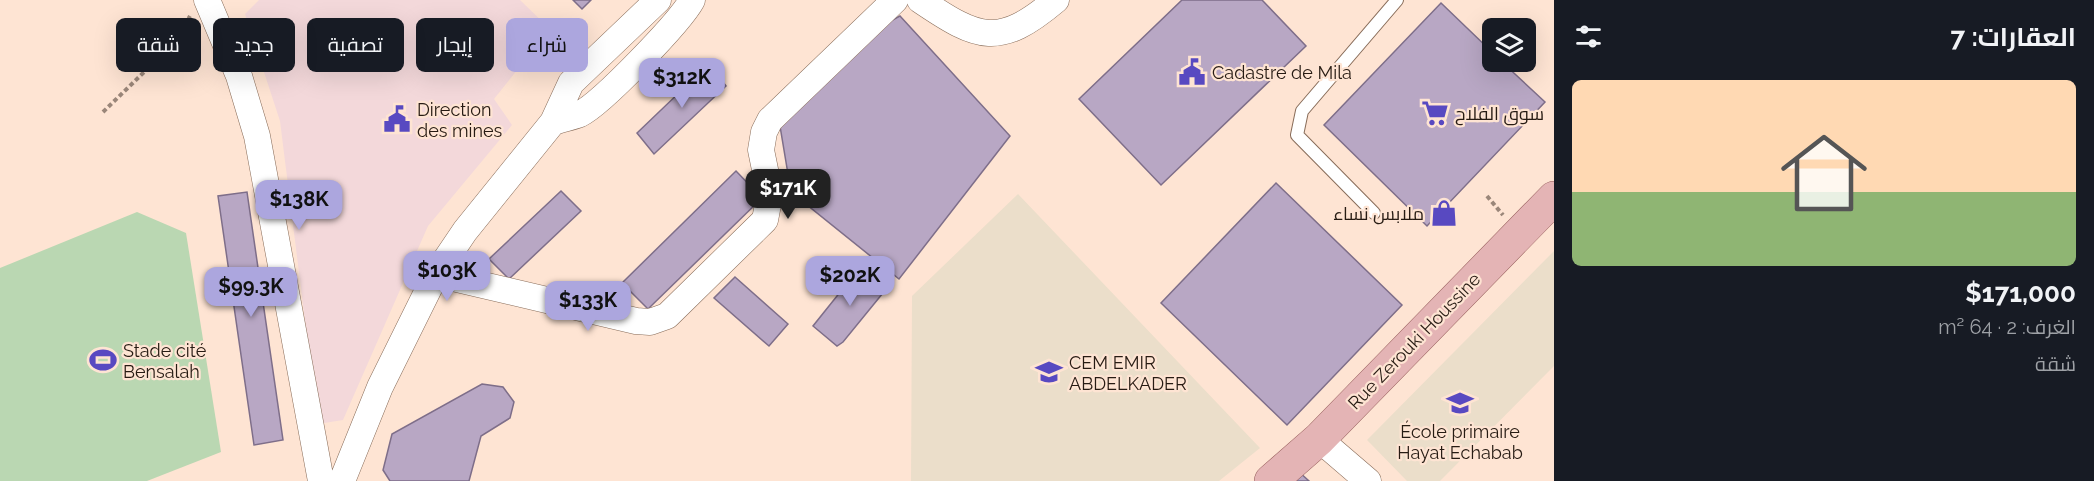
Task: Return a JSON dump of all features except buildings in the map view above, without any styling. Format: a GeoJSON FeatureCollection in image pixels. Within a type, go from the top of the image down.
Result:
{"type":"FeatureCollection","features":[{"type":"Feature","properties":{"kind":"main road","name":"Rue Zerouki Houssine"},"geometry":{"type":"LineString","coordinates":[[1271,481],[1319,439],[1554,198]]}},
{"type":"Feature","properties":{"kind":"street"},"geometry":{"type":"LineString","coordinates":[[342,481],[380,387],[436,274],[478,213],[553,122],[571,83],[658,0]]}},
{"type":"Feature","properties":{"kind":"street"},"geometry":{"type":"LineString","coordinates":[[553,122],[581,113],[591,106],[641,60],[683,15],[692,0]]}},
{"type":"Feature","properties":{"kind":"street"},"geometry":{"type":"LineString","coordinates":[[436,274],[636,321],[650,322],[667,316],[765,220],[770,194],[761,150],[764,132],[770,120],[895,0]]}},
{"type":"Feature","properties":{"kind":"street"},"geometry":{"type":"LineString","coordinates":[[920,0],[960,26],[982,33],[1019,28],[1056,0]]}},
{"type":"Feature","properties":{"kind":"street"},"geometry":{"type":"LineString","coordinates":[[201,4],[239,76],[257,136],[321,481]]}},
{"type":"Feature","properties":{"kind":"street"},"geometry":{"type":"LineString","coordinates":[[1319,439],[1368,481]]}},
{"type":"Feature","properties":{"kind":"lane"},"geometry":{"type":"LineString","coordinates":[[1374,213],[1297,135],[1302,111],[1397,0]]}},
{"type":"Feature","properties":{"kind":"path"},"geometry":{"type":"LineString","coordinates":[[103,112],[175,42],[201,4]]}},
{"type":"Feature","properties":{"kind":"shaded area"},"geometry":{"type":"Polygon","coordinates":[[[259,0],[520,0],[539,18],[506,18],[506,72],[516,72],[494,99],[512,125],[428,226],[343,420],[318,424],[280,121],[264,72],[295,72],[295,18],[246,18],[245,14],[259,0]]]}},
{"type":"Feature","properties":{"kind":"shaded area","name":"CEM EMIR ABDELKADER"},"geometry":{"type":"Polygon","coordinates":[[[1018,194],[1260,448],[1219,481],[911,481],[912,296],[1018,194]]]}},
{"type":"Feature","properties":{"kind":"shaded area","name":"École primaire Hayat Echabab"},"geometry":{"type":"Polygon","coordinates":[[[1554,251],[1554,366],[1440,481],[1407,481],[1367,440],[1554,251]]]}},
{"type":"Feature","properties":{"kind":"green space","name":"Stade cité Bensalah"},"geometry":{"type":"Polygon","coordinates":[[[137,212],[186,233],[221,452],[147,481],[0,481],[0,268],[137,212]]]}},
{"type":"Feature","properties":{"kind":"place","name":"Cadastre de Mila"},"geometry":{"type":"Point","coordinates":[1192,72]}},
{"type":"Feature","properties":{"kind":"place","name":"سوق الفلاح"},"geometry":{"type":"Point","coordinates":[1435,113]}},
{"type":"Feature","properties":{"kind":"place","name":"Direction des mines"},"geometry":{"type":"Point","coordinates":[397,119]}},
{"type":"Feature","properties":{"kind":"place","name":"ملابس نساء"},"geometry":{"type":"Point","coordinates":[1444,213]}},
{"type":"Feature","properties":{"kind":"place","name":"Stade cité Bensalah"},"geometry":{"type":"Point","coordinates":[103,360]}},
{"type":"Feature","properties":{"kind":"place","name":"CEM EMIR ABDELKADER"},"geometry":{"type":"Point","coordinates":[1049,372]}},
{"type":"Feature","properties":{"kind":"place","name":"École primaire Hayat Echabab"},"geometry":{"type":"Point","coordinates":[1460,403]}}]}
